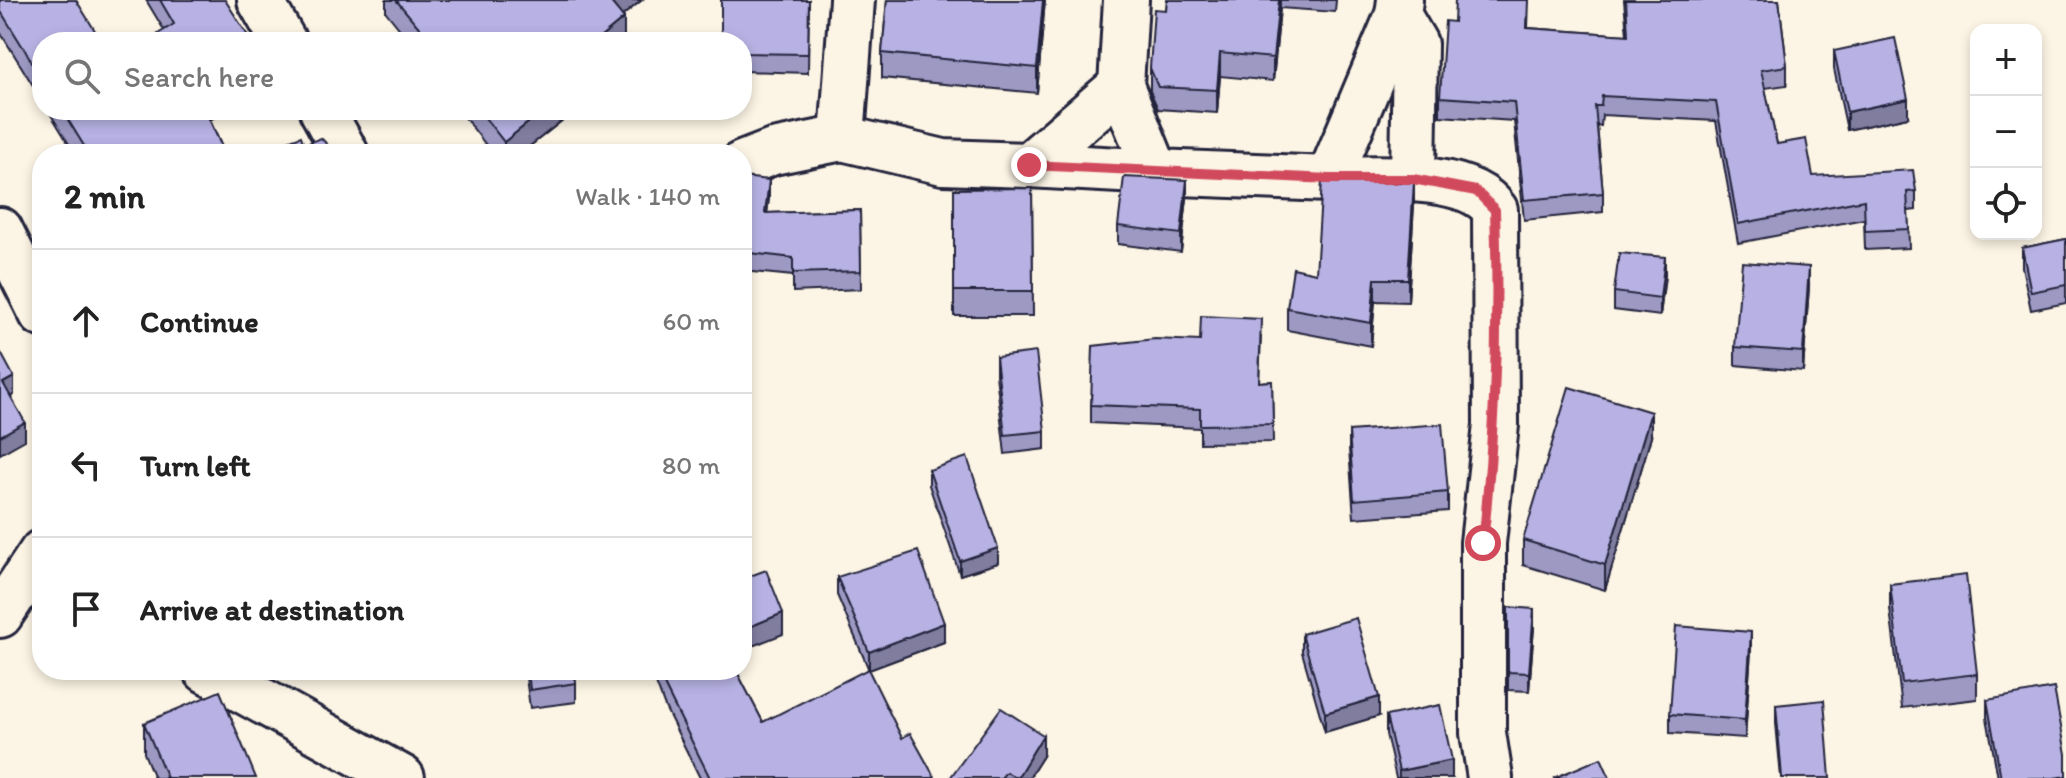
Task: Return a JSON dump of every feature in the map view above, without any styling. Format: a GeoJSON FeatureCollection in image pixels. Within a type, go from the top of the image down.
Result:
{"type":"FeatureCollection","features":[{"type":"Feature","properties":{"kind":"street"},"geometry":{"type":"LineString","coordinates":[[260,0],[278,32]]}},
{"type":"Feature","properties":{"kind":"street"},"geometry":{"type":"LineString","coordinates":[[842,138],[852,0]]}},
{"type":"Feature","properties":{"kind":"street"},"geometry":{"type":"LineString","coordinates":[[1126,0],[1121,86],[1156,172]]}},
{"type":"Feature","properties":{"kind":"street"},"geometry":{"type":"LineString","coordinates":[[1399,8],[1415,44],[1413,179]]}},
{"type":"Feature","properties":{"kind":"street"},"geometry":{"type":"LineString","coordinates":[[1329,179],[1399,8]]}},
{"type":"Feature","properties":{"kind":"street"},"geometry":{"type":"LineString","coordinates":[[1029,165],[1121,86]]}},
{"type":"Feature","properties":{"kind":"street"},"geometry":{"type":"LineString","coordinates":[[327,120],[341,144]]}},
{"type":"Feature","properties":{"kind":"street"},"geometry":{"type":"LineString","coordinates":[[752,160],[773,152],[842,138],[943,162],[1329,179],[1413,179],[1476,191],[1495,210],[1496,410],[1483,543],[1483,733],[1490,778]]}},
{"type":"Feature","properties":{"kind":"street"},"geometry":{"type":"LineString","coordinates":[[0,230],[32,294]]}},
{"type":"Feature","properties":{"kind":"street"},"geometry":{"type":"LineString","coordinates":[[0,615],[32,568]]}},
{"type":"Feature","properties":{"kind":"street"},"geometry":{"type":"LineString","coordinates":[[224,680],[402,778]]}},
{"type":"Feature","properties":{"kind":"building"},"geometry":{"type":"Polygon","coordinates":[[[0,0],[76,0],[96,32],[32,32],[32,62],[0,10],[0,0]]]}},
{"type":"Feature","properties":{"kind":"building"},"geometry":{"type":"Polygon","coordinates":[[[160,0],[225,0],[246,32],[161,32],[174,24],[160,0]]]}},
{"type":"Feature","properties":{"kind":"building"},"geometry":{"type":"Polygon","coordinates":[[[396,0],[611,0],[624,18],[607,32],[423,32],[396,0]]]}},
{"type":"Feature","properties":{"kind":"building"},"geometry":{"type":"Polygon","coordinates":[[[721,0],[809,0],[808,54],[752,53],[752,32],[721,32],[721,0]]]}},
{"type":"Feature","properties":{"kind":"building"},"geometry":{"type":"Polygon","coordinates":[[[887,0],[1043,0],[1037,68],[882,53],[887,0]]]}},
{"type":"Feature","properties":{"kind":"building"},"geometry":{"type":"Polygon","coordinates":[[[1167,0],[1279,0],[1273,58],[1220,53],[1217,90],[1158,87],[1150,68],[1154,9],[1166,10],[1167,0]]]}},
{"type":"Feature","properties":{"kind":"building"},"geometry":{"type":"Polygon","coordinates":[[[1455,0],[1528,0],[1527,28],[1628,35],[1626,0],[1779,0],[1787,66],[1761,70],[1777,144],[1806,139],[1813,176],[1913,170],[1916,191],[1907,192],[1909,229],[1865,231],[1864,200],[1738,224],[1716,102],[1602,96],[1601,106],[1595,106],[1603,193],[1524,200],[1514,102],[1440,97],[1445,21],[1454,22],[1455,0]]]}},
{"type":"Feature","properties":{"kind":"building"},"geometry":{"type":"Polygon","coordinates":[[[1895,38],[1908,99],[1847,112],[1834,51],[1895,38]]]}},
{"type":"Feature","properties":{"kind":"building"},"geometry":{"type":"Polygon","coordinates":[[[68,120],[210,120],[220,144],[83,144],[68,120]]]}},
{"type":"Feature","properties":{"kind":"building"},"geometry":{"type":"Polygon","coordinates":[[[487,120],[532,120],[504,142],[487,120]]]}},
{"type":"Feature","properties":{"kind":"building"},"geometry":{"type":"Polygon","coordinates":[[[301,136],[304,144],[280,144],[301,136]]]}},
{"type":"Feature","properties":{"kind":"building"},"geometry":{"type":"Polygon","coordinates":[[[321,138],[327,144],[306,144],[321,138]]]}},
{"type":"Feature","properties":{"kind":"building"},"geometry":{"type":"Polygon","coordinates":[[[1124,177],[1187,180],[1181,234],[1118,226],[1124,177]]]}},
{"type":"Feature","properties":{"kind":"building"},"geometry":{"type":"Polygon","coordinates":[[[752,178],[769,180],[765,213],[860,210],[861,271],[793,273],[793,258],[752,253],[752,178]]]}},
{"type":"Feature","properties":{"kind":"building"},"geometry":{"type":"Polygon","coordinates":[[[1322,181],[1414,182],[1408,279],[1375,279],[1371,323],[1287,308],[1293,268],[1316,273],[1322,181]]]}},
{"type":"Feature","properties":{"kind":"building"},"geometry":{"type":"Polygon","coordinates":[[[1032,188],[1033,291],[954,291],[954,189],[1032,188]]]}},
{"type":"Feature","properties":{"kind":"building"},"geometry":{"type":"Polygon","coordinates":[[[2066,239],[2066,285],[2031,292],[2022,248],[2066,239]]]}},
{"type":"Feature","properties":{"kind":"building"},"geometry":{"type":"Polygon","coordinates":[[[1619,253],[1665,257],[1660,298],[1614,292],[1619,253]]]}},
{"type":"Feature","properties":{"kind":"building"},"geometry":{"type":"Polygon","coordinates":[[[1742,262],[1809,267],[1803,352],[1735,347],[1742,262]]]}},
{"type":"Feature","properties":{"kind":"building"},"geometry":{"type":"Polygon","coordinates":[[[1201,316],[1261,319],[1259,382],[1272,381],[1273,424],[1200,425],[1200,409],[1091,405],[1093,346],[1155,339],[1200,341],[1201,316]]]}},
{"type":"Feature","properties":{"kind":"building"},"geometry":{"type":"Polygon","coordinates":[[[0,351],[14,377],[3,383],[25,422],[0,436],[0,351]]]}},
{"type":"Feature","properties":{"kind":"building"},"geometry":{"type":"Polygon","coordinates":[[[1036,352],[1045,431],[1005,435],[996,357],[1036,352]]]}},
{"type":"Feature","properties":{"kind":"building"},"geometry":{"type":"Polygon","coordinates":[[[1569,387],[1651,412],[1605,565],[1523,540],[1569,387]]]}},
{"type":"Feature","properties":{"kind":"building"},"geometry":{"type":"Polygon","coordinates":[[[1442,424],[1448,492],[1354,500],[1349,431],[1442,424]]]}},
{"type":"Feature","properties":{"kind":"building"},"geometry":{"type":"Polygon","coordinates":[[[967,457],[998,548],[960,561],[929,470],[967,457]]]}},
{"type":"Feature","properties":{"kind":"building"},"geometry":{"type":"Polygon","coordinates":[[[918,551],[944,623],[869,652],[837,577],[918,551]]]}},
{"type":"Feature","properties":{"kind":"building"},"geometry":{"type":"Polygon","coordinates":[[[766,570],[783,613],[752,626],[752,575],[766,570]]]}},
{"type":"Feature","properties":{"kind":"building"},"geometry":{"type":"Polygon","coordinates":[[[1966,575],[1977,674],[1902,683],[1890,584],[1966,575]]]}},
{"type":"Feature","properties":{"kind":"building"},"geometry":{"type":"Polygon","coordinates":[[[1508,607],[1534,609],[1529,673],[1508,672],[1508,607]]]}},
{"type":"Feature","properties":{"kind":"building"},"geometry":{"type":"Polygon","coordinates":[[[1356,618],[1379,697],[1325,713],[1302,634],[1356,618]]]}},
{"type":"Feature","properties":{"kind":"building"},"geometry":{"type":"Polygon","coordinates":[[[1676,626],[1751,632],[1745,720],[1670,714],[1676,626]]]}},
{"type":"Feature","properties":{"kind":"building"},"geometry":{"type":"Polygon","coordinates":[[[868,669],[902,738],[910,733],[935,778],[710,778],[663,680],[741,680],[763,722],[868,669]]]}},
{"type":"Feature","properties":{"kind":"building"},"geometry":{"type":"Polygon","coordinates":[[[529,680],[576,680],[576,683],[530,690],[529,680]]]}},
{"type":"Feature","properties":{"kind":"building"},"geometry":{"type":"Polygon","coordinates":[[[2054,688],[2066,754],[2066,776],[2001,778],[1987,700],[2054,688]]]}},
{"type":"Feature","properties":{"kind":"building"},"geometry":{"type":"Polygon","coordinates":[[[220,691],[256,778],[167,778],[144,723],[220,691]]]}},
{"type":"Feature","properties":{"kind":"building"},"geometry":{"type":"Polygon","coordinates":[[[1824,700],[1830,778],[1782,778],[1776,705],[1824,700]]]}},
{"type":"Feature","properties":{"kind":"building"},"geometry":{"type":"Polygon","coordinates":[[[1440,705],[1452,760],[1399,771],[1386,716],[1440,705]]]}},
{"type":"Feature","properties":{"kind":"building"},"geometry":{"type":"Polygon","coordinates":[[[1001,708],[1043,735],[1017,778],[1006,772],[1001,778],[950,778],[1001,708]]]}},
{"type":"Feature","properties":{"kind":"building"},"geometry":{"type":"Polygon","coordinates":[[[1601,758],[1610,778],[1554,778],[1601,758]]]}},
{"type":"Feature","properties":{"kind":"route"},"geometry":{"type":"LineString","coordinates":[[1029,165],[1329,179],[1413,179],[1476,191],[1488,200],[1495,210],[1498,350],[1496,425],[1483,543]]}}]}
